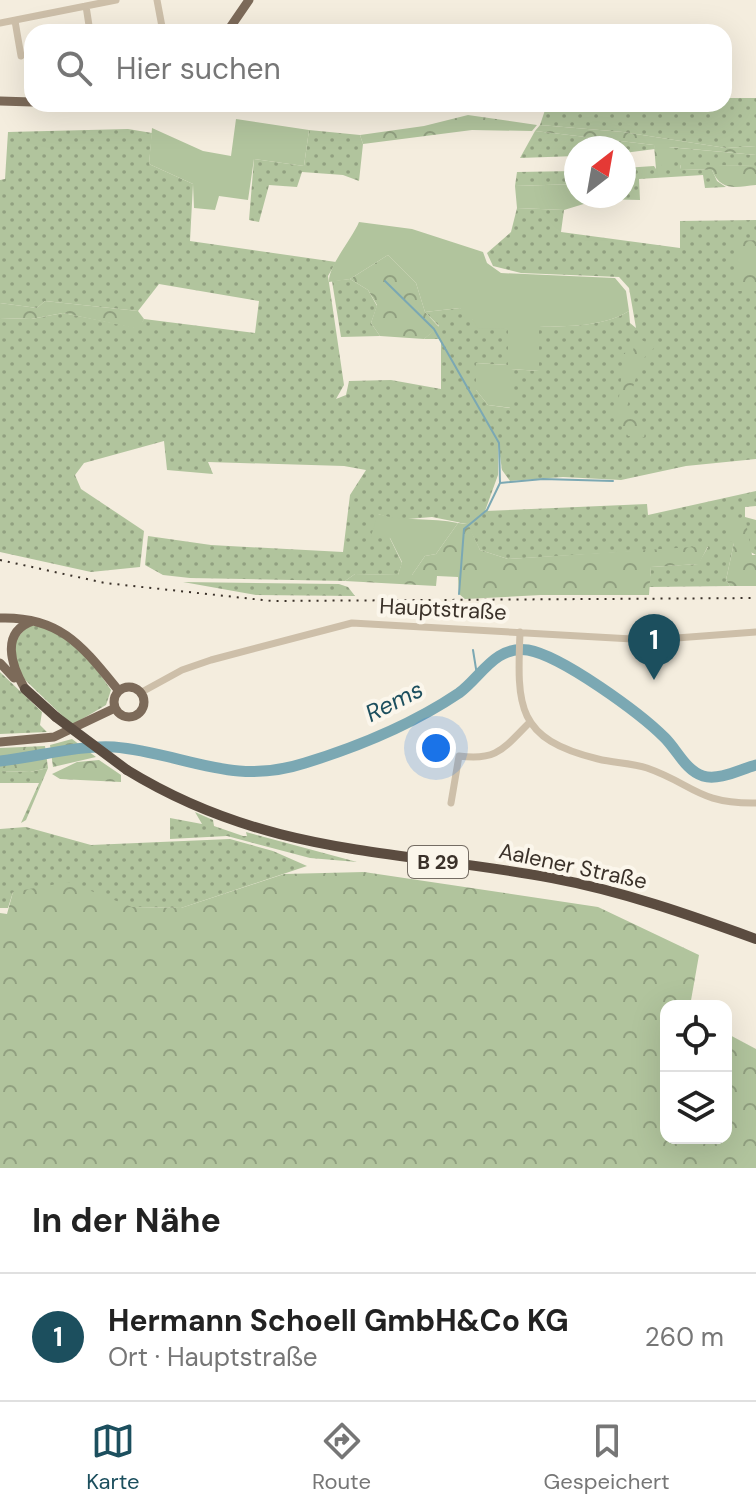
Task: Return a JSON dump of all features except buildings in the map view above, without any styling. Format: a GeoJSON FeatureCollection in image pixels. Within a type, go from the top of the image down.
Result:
{"type":"FeatureCollection","features":[{"type":"Feature","properties":{"kind":"highway","name":"Aalener Straße"},"geometry":{"type":"LineString","coordinates":[[25,689],[56,717],[127,770],[172,798],[262,832],[313,844],[554,879],[656,905],[756,939]]}},
{"type":"Feature","properties":{"kind":"main road"},"geometry":{"type":"LineString","coordinates":[[232,24],[244,2]]}},
{"type":"Feature","properties":{"kind":"main road"},"geometry":{"type":"LineString","coordinates":[[0,101],[24,102]]}},
{"type":"Feature","properties":{"kind":"main road"},"geometry":{"type":"LineString","coordinates":[[0,618],[37,620],[65,632],[119,691]]}},
{"type":"Feature","properties":{"kind":"main road"},"geometry":{"type":"LineString","coordinates":[[25,689],[10,662],[8,646],[15,631],[37,620]]}},
{"type":"Feature","properties":{"kind":"main road","name":"Aalener Straße"},"geometry":{"type":"LineString","coordinates":[[0,666],[25,689]]}},
{"type":"Feature","properties":{"kind":"main road"},"geometry":{"type":"LineString","coordinates":[[132,688],[140,693],[143,707],[137,714],[124,716],[115,708],[114,698],[119,691],[132,688]]}},
{"type":"Feature","properties":{"kind":"main road"},"geometry":{"type":"LineString","coordinates":[[0,740],[69,731],[115,708]]}},
{"type":"Feature","properties":{"kind":"street"},"geometry":{"type":"LineString","coordinates":[[0,23],[116,0]]}},
{"type":"Feature","properties":{"kind":"street"},"geometry":{"type":"LineString","coordinates":[[157,0],[162,24]]}},
{"type":"Feature","properties":{"kind":"street"},"geometry":{"type":"LineString","coordinates":[[86,6],[89,24]]}},
{"type":"Feature","properties":{"kind":"street"},"geometry":{"type":"LineString","coordinates":[[15,21],[21,56]]}},
{"type":"Feature","properties":{"kind":"street","name":"Hauptstraße"},"geometry":{"type":"LineString","coordinates":[[140,693],[182,670],[211,660],[342,625],[650,640],[756,632]]}},
{"type":"Feature","properties":{"kind":"street"},"geometry":{"type":"LineString","coordinates":[[520,632],[522,702],[529,723],[545,739],[574,752],[646,768],[712,801],[756,803]]}},
{"type":"Feature","properties":{"kind":"street"},"geometry":{"type":"LineString","coordinates":[[451,803],[459,756],[483,759],[497,754],[529,723]]}},
{"type":"Feature","properties":{"kind":"green space"},"geometry":{"type":"Polygon","coordinates":[[[732,98],[756,98],[756,146],[726,148],[623,132],[540,125],[544,112],[732,112],[732,98]]]}},
{"type":"Feature","properties":{"kind":"green space"},"geometry":{"type":"Polygon","coordinates":[[[468,115],[537,125],[532,131],[472,130],[363,144],[360,135],[424,126],[468,115]]]}},
{"type":"Feature","properties":{"kind":"green space"},"geometry":{"type":"Polygon","coordinates":[[[236,119],[309,130],[304,166],[254,159],[248,200],[219,196],[215,210],[194,208],[193,184],[149,164],[152,128],[203,151],[231,156],[236,119]]]}},
{"type":"Feature","properties":{"kind":"green space"},"geometry":{"type":"Polygon","coordinates":[[[540,125],[623,132],[726,148],[756,146],[756,155],[669,147],[673,157],[663,162],[660,170],[656,169],[654,145],[636,143],[636,136],[578,136],[535,131],[540,125]]]}},
{"type":"Feature","properties":{"kind":"green space"},"geometry":{"type":"Polygon","coordinates":[[[128,129],[152,133],[149,164],[193,184],[190,241],[336,262],[328,276],[344,385],[336,399],[346,395],[349,381],[391,380],[441,389],[441,339],[424,339],[439,326],[425,312],[460,308],[472,319],[508,329],[508,365],[476,363],[476,390],[488,405],[510,408],[511,369],[539,371],[539,327],[597,323],[629,311],[630,323],[636,328],[629,288],[619,277],[521,273],[493,266],[487,253],[511,232],[517,208],[564,210],[561,232],[680,248],[680,221],[756,220],[756,240],[737,242],[738,290],[756,291],[756,459],[686,466],[621,480],[563,477],[510,481],[502,470],[498,442],[498,475],[485,511],[647,504],[648,515],[756,491],[756,506],[745,507],[745,517],[756,520],[756,555],[734,543],[726,580],[730,586],[649,587],[651,567],[698,564],[708,547],[508,559],[480,550],[467,524],[432,517],[396,520],[378,514],[402,563],[398,575],[355,574],[345,581],[163,575],[145,565],[148,536],[211,545],[343,552],[350,495],[366,470],[344,466],[208,462],[213,474],[167,470],[164,441],[84,463],[75,475],[81,489],[144,531],[140,567],[91,572],[0,552],[0,318],[31,319],[63,313],[138,328],[144,319],[255,333],[259,301],[159,284],[138,311],[45,301],[37,308],[0,303],[0,180],[5,179],[8,132],[128,129]]]}},
{"type":"Feature","properties":{"kind":"green space"},"geometry":{"type":"Polygon","coordinates":[[[309,130],[360,135],[363,144],[359,181],[343,175],[302,172],[297,187],[269,185],[259,222],[249,220],[254,159],[304,166],[309,130]]]}},
{"type":"Feature","properties":{"kind":"green space"},"geometry":{"type":"Polygon","coordinates":[[[535,131],[578,136],[564,136],[564,156],[520,158],[535,131]]]}},
{"type":"Feature","properties":{"kind":"green space"},"geometry":{"type":"Polygon","coordinates":[[[636,143],[654,145],[655,149],[636,151],[636,143]]]}},
{"type":"Feature","properties":{"kind":"green space"},"geometry":{"type":"Polygon","coordinates":[[[668,147],[756,155],[756,166],[680,165],[681,169],[712,170],[717,181],[726,187],[705,188],[703,175],[639,179],[640,200],[636,200],[636,167],[654,166],[656,169],[668,147]]]}},
{"type":"Feature","properties":{"kind":"green space"},"geometry":{"type":"Polygon","coordinates":[[[680,164],[756,166],[756,185],[725,185],[712,170],[681,169],[680,164]]]}},
{"type":"Feature","properties":{"kind":"green space"},"geometry":{"type":"Polygon","coordinates":[[[564,171],[564,184],[515,186],[517,172],[564,171]]]}},
{"type":"Feature","properties":{"kind":"green space"},"geometry":{"type":"Polygon","coordinates":[[[564,184],[564,208],[571,208],[564,210],[517,208],[515,186],[564,184]]]}},
{"type":"Feature","properties":{"kind":"green space"},"geometry":{"type":"Polygon","coordinates":[[[359,222],[412,229],[483,252],[487,263],[501,273],[615,278],[626,291],[629,311],[597,323],[539,327],[539,371],[511,369],[511,408],[488,405],[476,390],[476,363],[508,365],[508,329],[478,328],[472,319],[465,319],[460,308],[425,312],[416,283],[388,255],[350,279],[329,282],[332,268],[359,222]]]}},
{"type":"Feature","properties":{"kind":"green space"},"geometry":{"type":"Polygon","coordinates":[[[756,240],[756,291],[737,291],[737,241],[756,240]]]}},
{"type":"Feature","properties":{"kind":"green space"},"geometry":{"type":"Polygon","coordinates":[[[388,255],[416,283],[425,312],[439,327],[424,339],[380,336],[371,323],[377,305],[368,290],[350,279],[388,255]]]}},
{"type":"Feature","properties":{"kind":"green space"},"geometry":{"type":"Polygon","coordinates":[[[350,279],[368,290],[377,306],[371,323],[380,336],[341,337],[332,281],[350,279]]]}},
{"type":"Feature","properties":{"kind":"green space"},"geometry":{"type":"Polygon","coordinates":[[[45,301],[138,311],[144,319],[139,329],[63,313],[31,319],[0,318],[0,303],[37,308],[45,301]]]}},
{"type":"Feature","properties":{"kind":"green space"},"geometry":{"type":"Polygon","coordinates":[[[636,337],[655,347],[641,361],[627,407],[646,429],[644,437],[628,436],[617,415],[624,353],[633,351],[636,337]]]}},
{"type":"Feature","properties":{"kind":"green space"},"geometry":{"type":"Polygon","coordinates":[[[378,514],[458,523],[436,554],[425,556],[412,575],[398,575],[402,562],[390,538],[371,536],[378,514]]]}},
{"type":"Feature","properties":{"kind":"green space"},"geometry":{"type":"Polygon","coordinates":[[[745,517],[752,555],[756,555],[756,586],[730,586],[726,580],[734,543],[725,539],[730,522],[745,517]]]}},
{"type":"Feature","properties":{"kind":"green space"},"geometry":{"type":"Polygon","coordinates":[[[458,523],[468,524],[480,550],[508,559],[708,546],[699,564],[651,567],[649,595],[465,599],[459,594],[458,577],[437,576],[436,586],[345,581],[355,574],[412,575],[425,556],[436,554],[458,523]]]}},
{"type":"Feature","properties":{"kind":"green space"},"geometry":{"type":"Polygon","coordinates":[[[183,582],[339,584],[348,587],[355,596],[256,595],[183,582]]]}},
{"type":"Feature","properties":{"kind":"green space"},"geometry":{"type":"Polygon","coordinates":[[[36,625],[59,634],[97,670],[111,690],[106,705],[72,725],[21,676],[12,644],[27,627],[36,625]]]}},
{"type":"Feature","properties":{"kind":"green space"},"geometry":{"type":"Polygon","coordinates":[[[0,672],[42,712],[40,725],[47,732],[0,734],[0,672]]]}},
{"type":"Feature","properties":{"kind":"green space"},"geometry":{"type":"Polygon","coordinates":[[[72,739],[96,757],[53,767],[50,745],[72,739]]]}},
{"type":"Feature","properties":{"kind":"green space"},"geometry":{"type":"Polygon","coordinates":[[[45,746],[48,768],[30,772],[0,771],[0,748],[45,746]]]}},
{"type":"Feature","properties":{"kind":"green space"},"geometry":{"type":"Polygon","coordinates":[[[99,760],[121,775],[121,782],[60,779],[52,774],[77,762],[99,760]]]}},
{"type":"Feature","properties":{"kind":"green space"},"geometry":{"type":"Polygon","coordinates":[[[48,768],[26,820],[21,823],[39,783],[0,783],[0,771],[30,772],[48,768]]]}},
{"type":"Feature","properties":{"kind":"green space"},"geometry":{"type":"Polygon","coordinates":[[[195,812],[213,820],[214,826],[243,836],[247,836],[246,832],[357,862],[310,858],[227,836],[170,839],[170,818],[202,824],[195,812]]]}},
{"type":"Feature","properties":{"kind":"green space"},"geometry":{"type":"Polygon","coordinates":[[[26,827],[91,845],[230,839],[273,851],[307,866],[181,908],[132,907],[13,892],[8,908],[0,908],[0,829],[26,827]]]}},
{"type":"Feature","properties":{"kind":"green space"},"geometry":{"type":"Polygon","coordinates":[[[364,872],[598,907],[699,955],[691,1000],[660,1000],[660,1144],[732,1144],[732,1036],[756,1049],[756,1168],[0,1168],[0,913],[7,914],[13,892],[68,882],[132,907],[181,908],[284,874],[364,872]]]}},
{"type":"Feature","properties":{"kind":"waterway"},"geometry":{"type":"LineString","coordinates":[[385,281],[434,329],[499,443],[500,483],[487,510],[464,529],[459,594]]}},
{"type":"Feature","properties":{"kind":"waterway"},"geometry":{"type":"LineString","coordinates":[[500,483],[543,479],[613,481]]}},
{"type":"Feature","properties":{"kind":"waterway"},"geometry":{"type":"LineString","coordinates":[[473,650],[477,675]]}},
{"type":"Feature","properties":{"kind":"waterway","name":"Rems"},"geometry":{"type":"LineString","coordinates":[[0,761],[71,749],[114,747],[231,770],[278,769],[345,750],[404,725],[459,693],[497,657],[506,652],[528,650],[543,654],[580,674],[620,701],[653,727],[697,773],[716,777],[756,765]]}},
{"type":"Feature","properties":{"kind":"railway"},"geometry":{"type":"LineString","coordinates":[[0,560],[105,583],[272,601],[756,598]]}},
{"type":"Feature","properties":{"kind":"place","name":"Hermann Schoell GmbH&Co KG"},"geometry":{"type":"Point","coordinates":[654,680]}}]}
